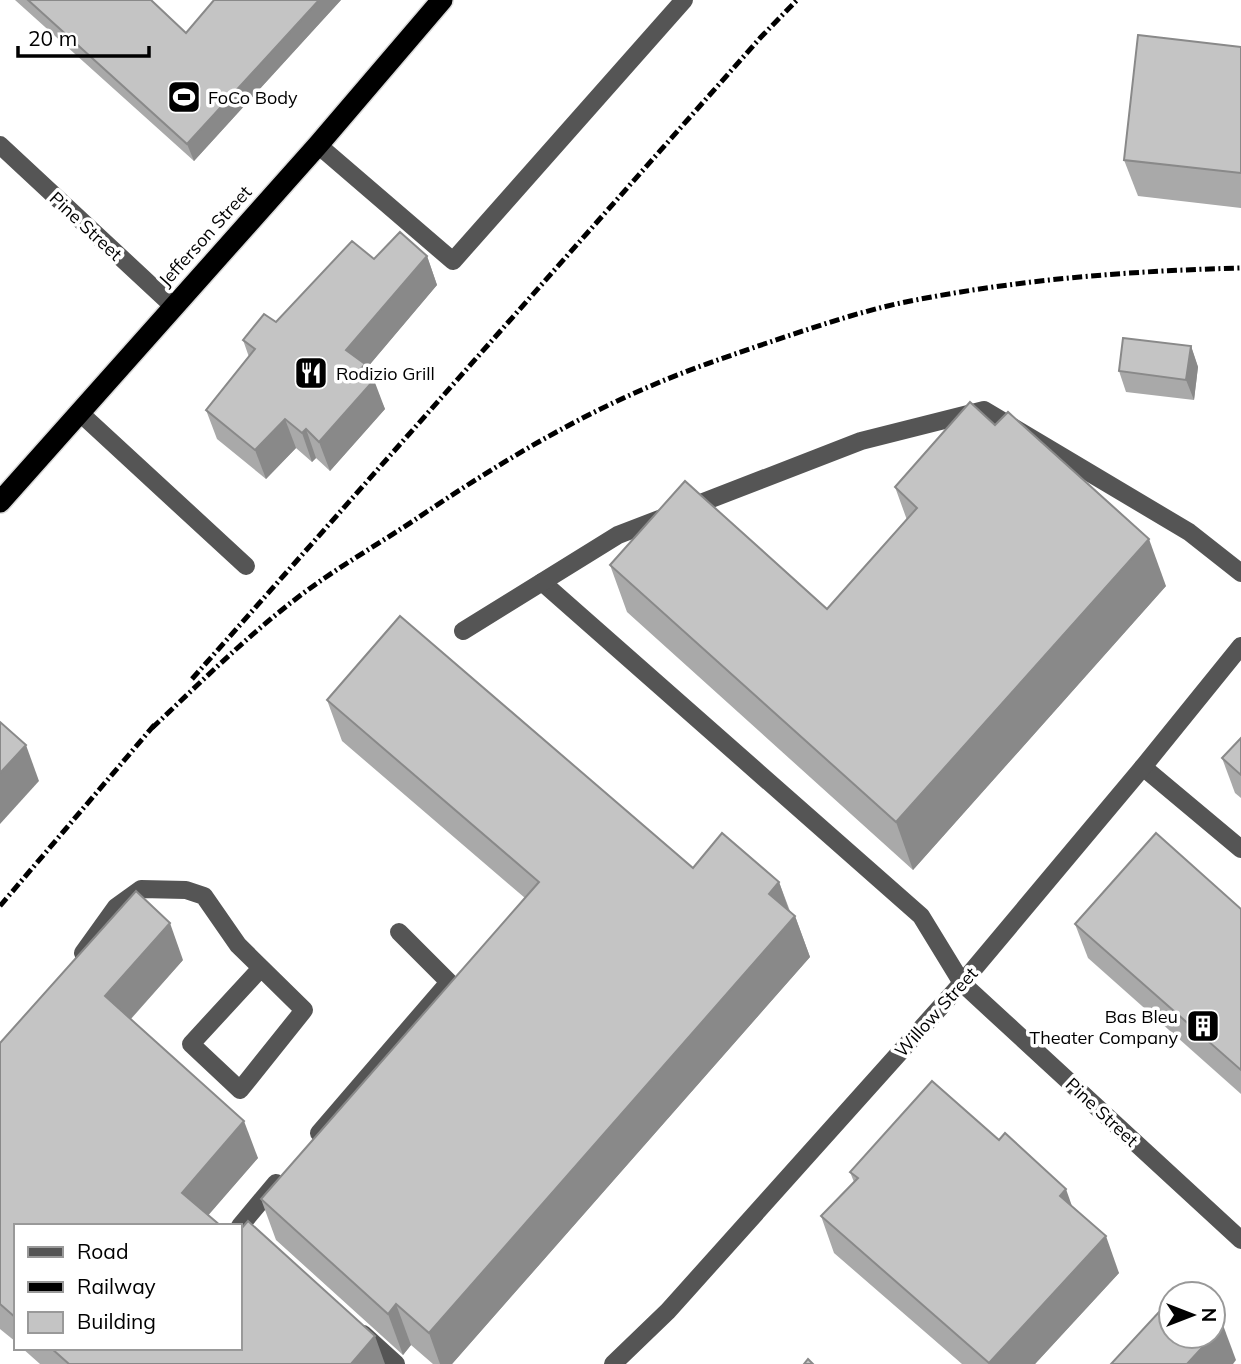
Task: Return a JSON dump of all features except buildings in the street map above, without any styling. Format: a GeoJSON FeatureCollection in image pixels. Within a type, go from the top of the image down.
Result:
{"type":"FeatureCollection","features":[{"type":"Feature","properties":{"kind":"highway","name":"Jefferson Street"},"geometry":{"type":"LineString","coordinates":[[0,502],[318,145],[442,0]]}},
{"type":"Feature","properties":{"kind":"street"},"geometry":{"type":"LineString","coordinates":[[318,145],[453,261],[684,0]]}},
{"type":"Feature","properties":{"kind":"street","name":"Pine Street"},"geometry":{"type":"LineString","coordinates":[[0,145],[173,306]]}},
{"type":"Feature","properties":{"kind":"street"},"geometry":{"type":"LineString","coordinates":[[463,631],[618,535],[861,441],[984,410],[1189,532],[1241,573]]}},
{"type":"Feature","properties":{"kind":"street"},"geometry":{"type":"LineString","coordinates":[[79,412],[246,566]]}},
{"type":"Feature","properties":{"kind":"street","name":"Pine Street"},"geometry":{"type":"LineString","coordinates":[[542,582],[921,916],[962,983],[1241,1240]]}},
{"type":"Feature","properties":{"kind":"street","name":"Willow Street"},"geometry":{"type":"LineString","coordinates":[[613,1364],[668,1311],[962,983],[1241,646]]}},
{"type":"Feature","properties":{"kind":"street"},"geometry":{"type":"LineString","coordinates":[[1143,767],[1241,849]]}},
{"type":"Feature","properties":{"kind":"street"},"geometry":{"type":"LineString","coordinates":[[68,969],[86,950],[116,907],[141,889],[186,890],[204,896],[238,945],[304,1010],[240,1090],[191,1044],[261,968]]}},
{"type":"Feature","properties":{"kind":"street"},"geometry":{"type":"LineString","coordinates":[[304,1150],[449,982],[399,932]]}},
{"type":"Feature","properties":{"kind":"street"},"geometry":{"type":"LineString","coordinates":[[244,1228],[286,1171]]}},
{"type":"Feature","properties":{"kind":"street"},"geometry":{"type":"LineString","coordinates":[[355,1327],[396,1364]]}},
{"type":"Feature","properties":{"kind":"railway"},"geometry":{"type":"LineString","coordinates":[[192,679],[761,37],[797,0]]}},
{"type":"Feature","properties":{"kind":"railway"},"geometry":{"type":"LineString","coordinates":[[152,728],[259,629],[327,576],[533,445],[592,413],[653,385],[799,332],[896,304],[1068,278],[1241,268]]}},
{"type":"Feature","properties":{"kind":"railway"},"geometry":{"type":"LineString","coordinates":[[0,906],[156,723]]}},
{"type":"Feature","properties":{"kind":"place","name":"FoCo Body"},"geometry":{"type":"Point","coordinates":[184,97]}},
{"type":"Feature","properties":{"kind":"place","name":"Rodizio Grill"},"geometry":{"type":"Point","coordinates":[311,373]}},
{"type":"Feature","properties":{"kind":"place","name":"Bas Bleu Theater Company"},"geometry":{"type":"Point","coordinates":[1203,1026]}}]}
